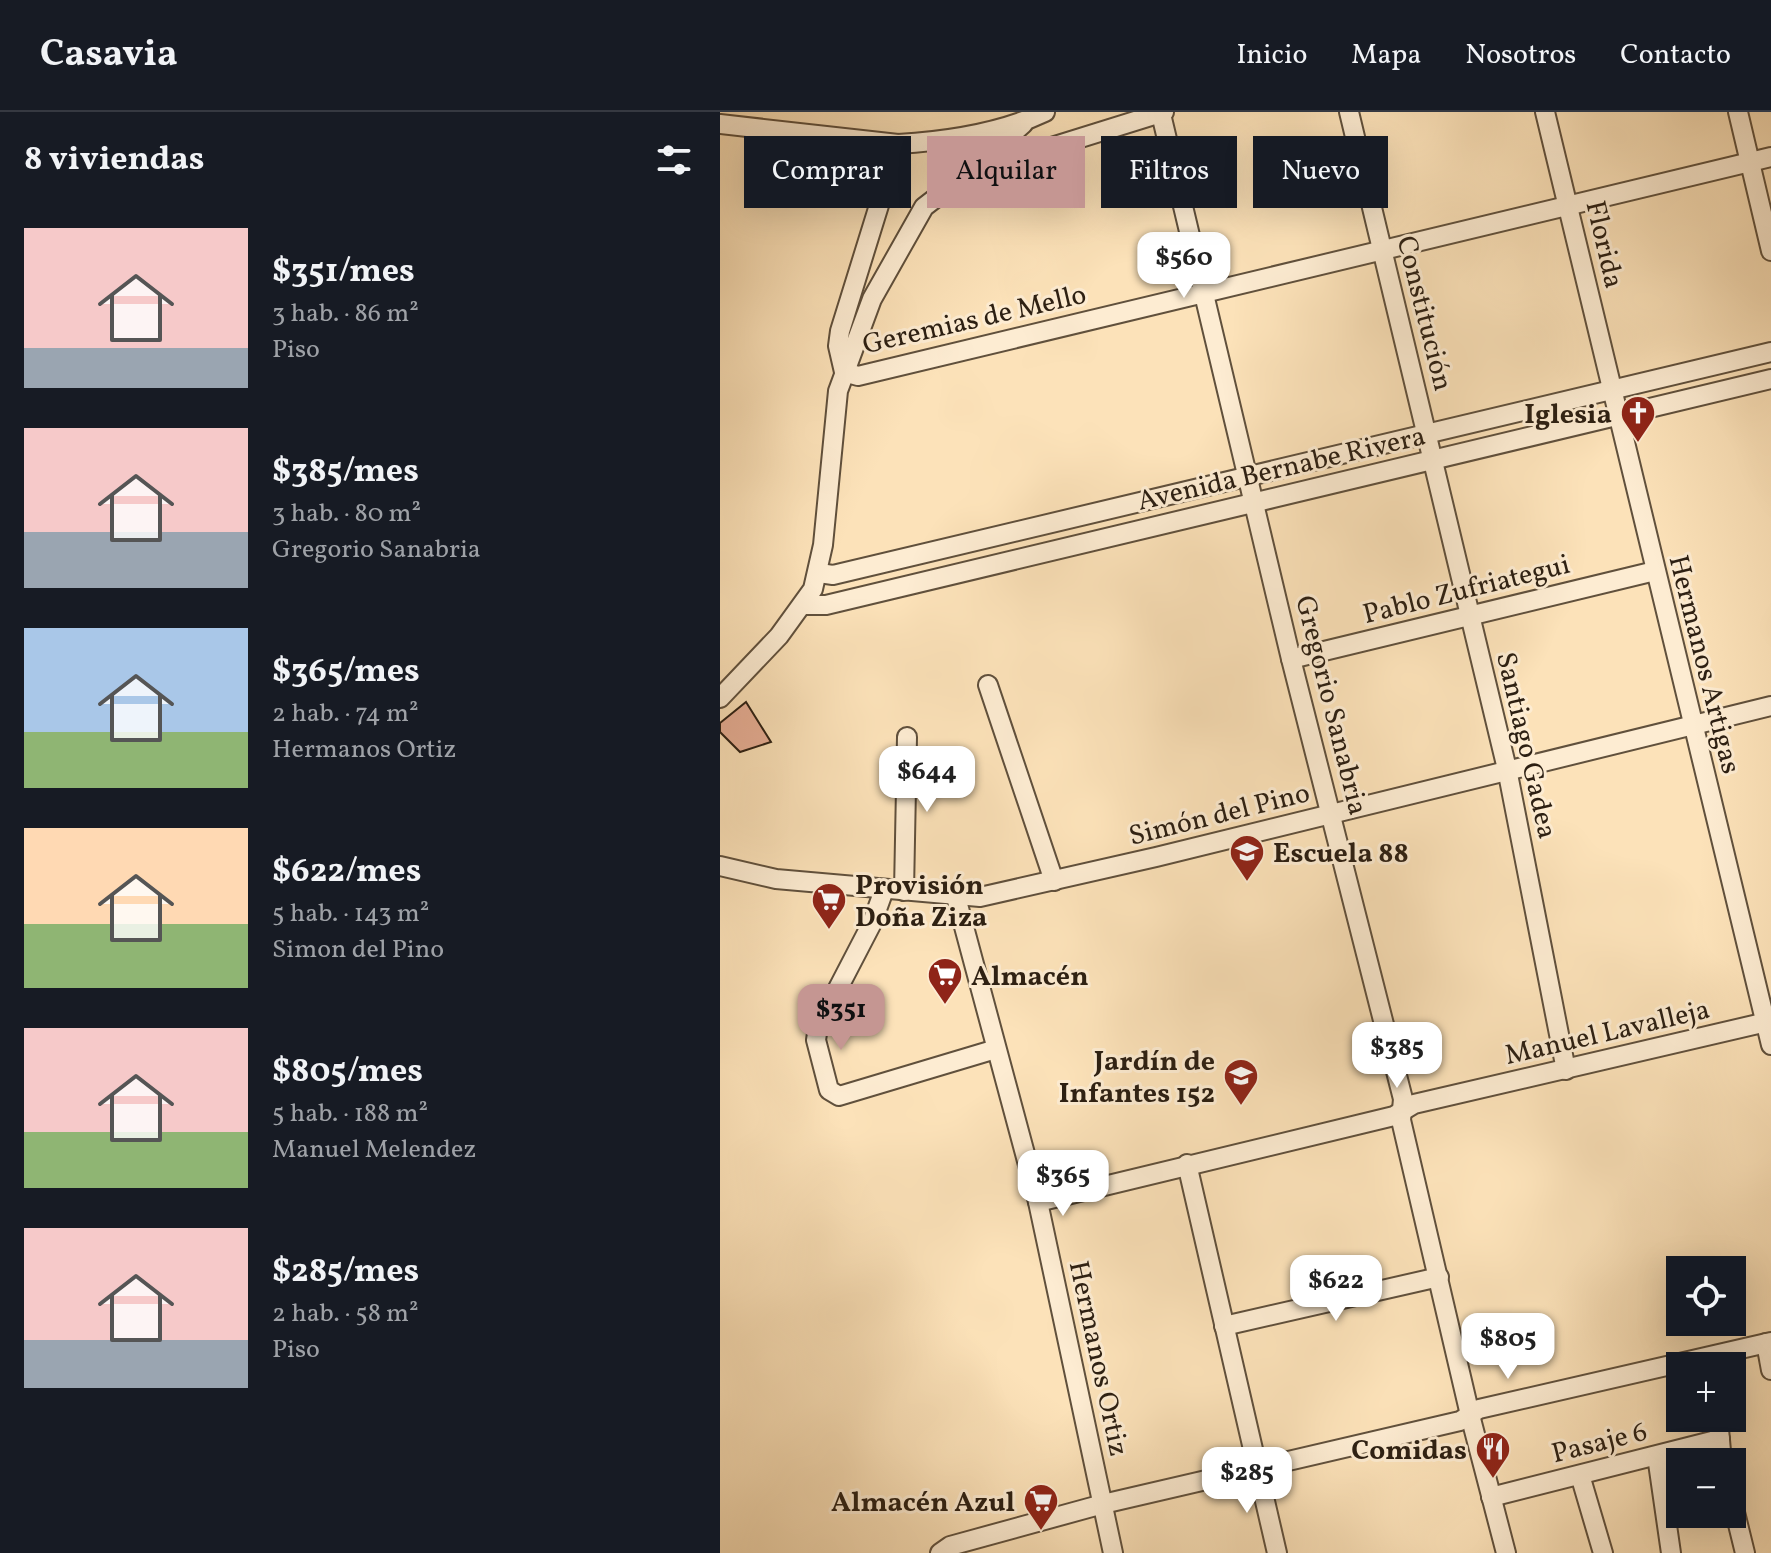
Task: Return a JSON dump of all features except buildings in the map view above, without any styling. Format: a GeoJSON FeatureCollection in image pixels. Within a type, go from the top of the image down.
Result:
{"type":"FeatureCollection","features":[{"type":"Feature","properties":{"kind":"street"},"geometry":{"type":"LineString","coordinates":[[911,143],[1025,122],[1045,112]]}},
{"type":"Feature","properties":{"kind":"street","name":"Constitución"},"geometry":{"type":"LineString","coordinates":[[1349,112],[1427,434]]}},
{"type":"Feature","properties":{"kind":"street","name":"Florida"},"geometry":{"type":"LineString","coordinates":[[1545,112],[1610,390]]}},
{"type":"Feature","properties":{"kind":"street"},"geometry":{"type":"LineString","coordinates":[[1738,112],[1771,251]]}},
{"type":"Feature","properties":{"kind":"street"},"geometry":{"type":"LineString","coordinates":[[1085,137],[1162,113]]}},
{"type":"Feature","properties":{"kind":"street","name":"Gregorio Sanabria"},"geometry":{"type":"LineString","coordinates":[[1162,113],[1291,659],[1403,1099],[1402,1111],[1503,1552]]}},
{"type":"Feature","properties":{"kind":"street"},"geometry":{"type":"LineString","coordinates":[[726,120],[841,136]]}},
{"type":"Feature","properties":{"kind":"street"},"geometry":{"type":"LineString","coordinates":[[1009,136],[1025,122]]}},
{"type":"Feature","properties":{"kind":"street","name":"Geremias de Mello"},"geometry":{"type":"LineString","coordinates":[[844,372],[858,376],[1771,157]]}},
{"type":"Feature","properties":{"kind":"street"},"geometry":{"type":"LineString","coordinates":[[720,698],[803,605],[819,573],[835,411],[844,372],[872,299],[899,246],[927,205]]}},
{"type":"Feature","properties":{"kind":"street"},"geometry":{"type":"LineString","coordinates":[[844,372],[838,346],[840,331],[878,208]]}},
{"type":"Feature","properties":{"kind":"street","name":"Avenida Bernabe Rivera"},"geometry":{"type":"LineString","coordinates":[[819,573],[833,575],[1771,352]]}},
{"type":"Feature","properties":{"kind":"street","name":"Avenida Bernabe Rivera"},"geometry":{"type":"LineString","coordinates":[[803,605],[826,605],[1771,379]]}},
{"type":"Feature","properties":{"kind":"street","name":"Hermanos Artigas"},"geometry":{"type":"LineString","coordinates":[[1610,390],[1768,1022],[1771,1045]]}},
{"type":"Feature","properties":{"kind":"street","name":"Santiago Gadea"},"geometry":{"type":"LineString","coordinates":[[1427,434],[1507,769],[1566,1070]]}},
{"type":"Feature","properties":{"kind":"street","name":"Pablo Zufriategui"},"geometry":{"type":"LineString","coordinates":[[1291,659],[1655,571]]}},
{"type":"Feature","properties":{"kind":"street"},"geometry":{"type":"LineString","coordinates":[[988,685],[1054,881]]}},
{"type":"Feature","properties":{"kind":"street","name":"Simón del Pino"},"geometry":{"type":"LineString","coordinates":[[720,866],[776,879],[980,897],[1332,815],[1507,769],[1771,706]]}},
{"type":"Feature","properties":{"kind":"street"},"geometry":{"type":"LineString","coordinates":[[904,891],[907,737]]}},
{"type":"Feature","properties":{"kind":"street"},"geometry":{"type":"LineString","coordinates":[[884,890],[872,923],[818,1027],[816,1040],[829,1090],[839,1096],[996,1049]]}},
{"type":"Feature","properties":{"kind":"street","name":"Hermanos Ortiz"},"geometry":{"type":"LineString","coordinates":[[956,897],[1038,1202],[1113,1553]]}},
{"type":"Feature","properties":{"kind":"street","name":"Manuel Lavalleja"},"geometry":{"type":"LineString","coordinates":[[1038,1202],[1402,1111],[1414,1104],[1768,1022]]}},
{"type":"Feature","properties":{"kind":"street"},"geometry":{"type":"LineString","coordinates":[[1187,1164],[1277,1553]]}},
{"type":"Feature","properties":{"kind":"street"},"geometry":{"type":"LineString","coordinates":[[1224,1326],[1439,1277]]}},
{"type":"Feature","properties":{"kind":"street"},"geometry":{"type":"LineString","coordinates":[[1739,1352],[1768,1342],[1771,1370]]}},
{"type":"Feature","properties":{"kind":"street"},"geometry":{"type":"LineString","coordinates":[[940,1553],[950,1546],[1103,1504],[1460,1421],[1479,1409],[1666,1371]]}},
{"type":"Feature","properties":{"kind":"street"},"geometry":{"type":"LineString","coordinates":[[1719,1432],[1721,1448]]}},
{"type":"Feature","properties":{"kind":"street","name":"Pasaje 6"},"geometry":{"type":"LineString","coordinates":[[1491,1497],[1720,1439]]}},
{"type":"Feature","properties":{"kind":"street"},"geometry":{"type":"LineString","coordinates":[[1657,1456],[1671,1553]]}},
{"type":"Feature","properties":{"kind":"street"},"geometry":{"type":"LineString","coordinates":[[1580,1475],[1603,1553]]}},
{"type":"Feature","properties":{"kind":"street"},"geometry":{"type":"LineString","coordinates":[[1739,1528],[1745,1553]]}},
{"type":"Feature","properties":{"kind":"place","name":"Iglesia"},"geometry":{"type":"Point","coordinates":[1638,444]}},
{"type":"Feature","properties":{"kind":"place","name":"Escuela 88"},"geometry":{"type":"Point","coordinates":[1247,883]}},
{"type":"Feature","properties":{"kind":"place","name":"Provisión Doña Ziza"},"geometry":{"type":"Point","coordinates":[829,931]}},
{"type":"Feature","properties":{"kind":"place","name":"Almacén"},"geometry":{"type":"Point","coordinates":[945,1006]}},
{"type":"Feature","properties":{"kind":"place","name":"Jardín de Infantes 152"},"geometry":{"type":"Point","coordinates":[1241,1107]}},
{"type":"Feature","properties":{"kind":"place","name":"Comidas"},"geometry":{"type":"Point","coordinates":[1493,1480]}},
{"type":"Feature","properties":{"kind":"place","name":"Almacén Azul"},"geometry":{"type":"Point","coordinates":[1041,1532]}}]}
